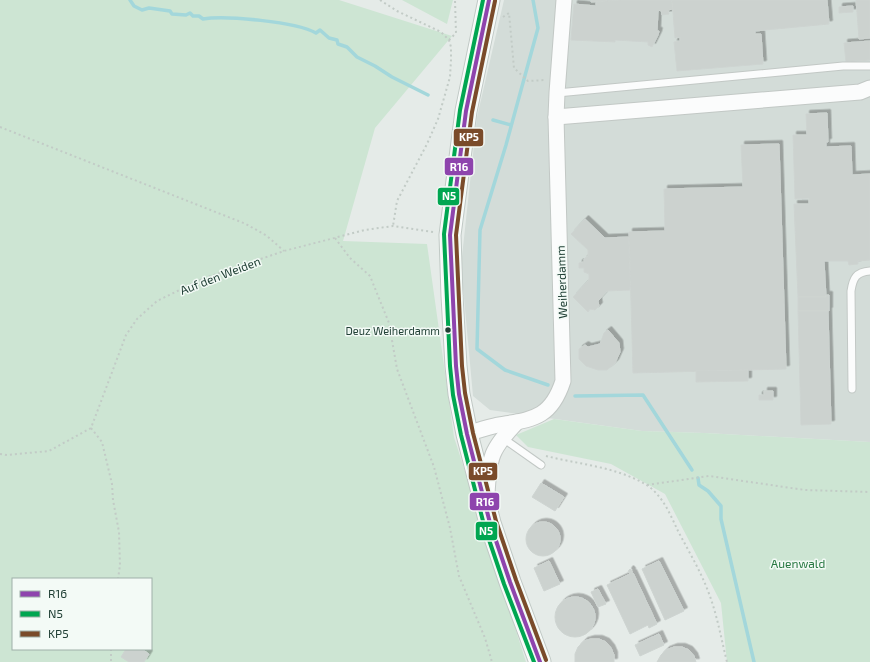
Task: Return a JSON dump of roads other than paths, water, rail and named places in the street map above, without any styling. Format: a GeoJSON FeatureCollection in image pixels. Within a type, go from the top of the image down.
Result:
{"type":"FeatureCollection","features":[{"type":"Feature","properties":{"kind":"main road"},"geometry":{"type":"LineString","coordinates":[[487,10],[466,111],[450,235],[456,366],[459,394],[467,434],[486,509],[510,582],[540,662]]}},
{"type":"Feature","properties":{"kind":"street","name":"Weiherdamm"},"geometry":{"type":"LineString","coordinates":[[467,434],[498,432],[517,422],[537,417],[553,403],[559,393],[563,381],[556,117],[564,0]]}},
{"type":"Feature","properties":{"kind":"street"},"geometry":{"type":"LineString","coordinates":[[556,117],[867,92]]}},
{"type":"Feature","properties":{"kind":"street"},"geometry":{"type":"LineString","coordinates":[[486,509],[488,471],[498,432]]}},
{"type":"Feature","properties":{"kind":"lane"},"geometry":{"type":"LineString","coordinates":[[557,86],[843,66],[870,66]]}},
{"type":"Feature","properties":{"kind":"lane"},"geometry":{"type":"LineString","coordinates":[[852,389],[852,282],[862,271],[870,271]]}},
{"type":"Feature","properties":{"kind":"lane"},"geometry":{"type":"LineString","coordinates":[[498,432],[531,459],[540,464]]}},
{"type":"Feature","properties":{"kind":"waterway"},"geometry":{"type":"LineString","coordinates":[[130,0],[134,6],[142,10],[149,8],[170,11],[172,14],[186,15],[190,13],[193,16],[199,16],[203,19],[227,18],[261,20],[307,29],[316,33],[320,30],[329,38],[337,40],[338,44],[347,47],[357,57],[428,95]]}},
{"type":"Feature","properties":{"kind":"waterway"},"geometry":{"type":"LineString","coordinates":[[533,0],[538,28],[506,145],[480,230],[477,349],[505,370],[548,385]]}},
{"type":"Feature","properties":{"kind":"waterway"},"geometry":{"type":"LineString","coordinates":[[493,120],[511,125]]}},
{"type":"Feature","properties":{"kind":"waterway"},"geometry":{"type":"LineString","coordinates":[[575,396],[643,395],[692,470]]}},
{"type":"Feature","properties":{"kind":"waterway"},"geometry":{"type":"LineString","coordinates":[[698,478],[699,485],[708,491],[721,506],[721,519],[754,662]]}},
{"type":"Feature","properties":{"kind":"place","name":"Deuz Weiherdamm"},"geometry":{"type":"Point","coordinates":[448,330]}},
{"type":"Feature","properties":{"kind":"park label","name":"Auenwald"},"geometry":{"type":"Point","coordinates":[798,563]}}]}
